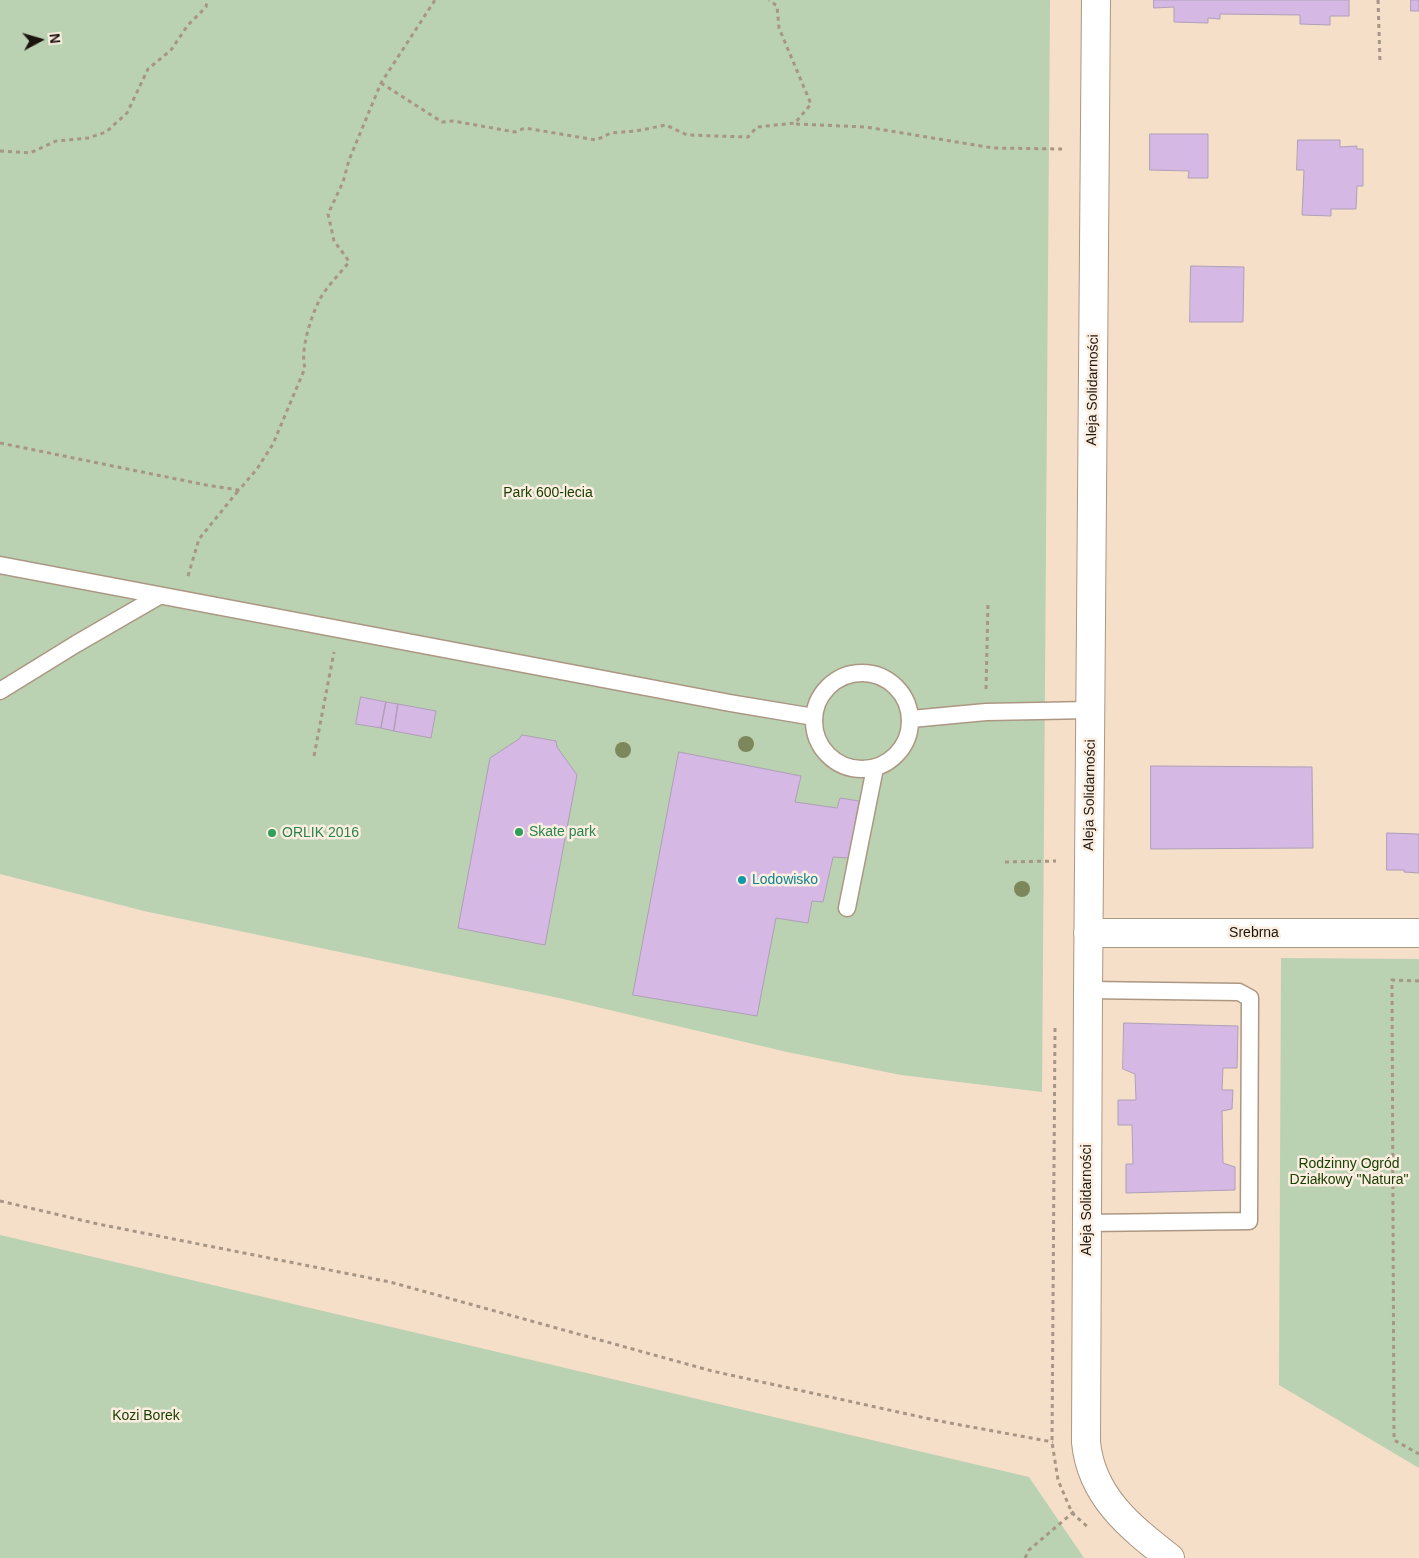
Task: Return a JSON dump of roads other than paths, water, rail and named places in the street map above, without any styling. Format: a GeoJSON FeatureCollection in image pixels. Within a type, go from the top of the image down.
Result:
{"type":"FeatureCollection","features":[{"type":"Feature","properties":{"kind":"street","name":"Aleja Solidarności"},"geometry":{"type":"LineString","coordinates":[[1096,0],[1088,933],[1086,1442],[1090,1468],[1113,1507],[1126,1521],[1170,1558]]}},
{"type":"Feature","properties":{"kind":"street","name":"Srebrna"},"geometry":{"type":"LineString","coordinates":[[1088,933],[1419,933]]}},
{"type":"Feature","properties":{"kind":"lane"},"geometry":{"type":"LineString","coordinates":[[0,565],[339,630],[814,717]]}},
{"type":"Feature","properties":{"kind":"lane"},"geometry":{"type":"LineString","coordinates":[[0,691],[159,596]]}},
{"type":"Feature","properties":{"kind":"lane"},"geometry":{"type":"LineString","coordinates":[[855,673],[871,673],[886,678],[899,689],[907,703],[911,719],[908,738],[898,755],[887,763],[875,768],[860,770],[844,766],[831,758],[821,747],[815,733],[814,717],[818,701],[826,688],[840,678],[855,673]]}},
{"type":"Feature","properties":{"kind":"lane"},"geometry":{"type":"LineString","coordinates":[[911,719],[986,712],[1090,710]]}},
{"type":"Feature","properties":{"kind":"lane"},"geometry":{"type":"LineString","coordinates":[[847,908],[875,768]]}},
{"type":"Feature","properties":{"kind":"lane"},"geometry":{"type":"LineString","coordinates":[[1087,1223],[1249,1221],[1250,1008],[1250,998],[1239,992],[1088,990]]}},
{"type":"Feature","properties":{"kind":"place","name":"Skate park"},"geometry":{"type":"Point","coordinates":[519,832]}},
{"type":"Feature","properties":{"kind":"place","name":"ORLIK 2016"},"geometry":{"type":"Point","coordinates":[272,833]}},
{"type":"Feature","properties":{"kind":"place","name":"Lodowisko"},"geometry":{"type":"Point","coordinates":[742,880]}},
{"type":"Feature","properties":{"kind":"park label","name":"Park 600-lecia"},"geometry":{"type":"Point","coordinates":[548,493]}},
{"type":"Feature","properties":{"kind":"park label","name":"Rodzinny Ogród Działkowy \"Natura\""},"geometry":{"type":"Point","coordinates":[1349,1172]}},
{"type":"Feature","properties":{"kind":"park label","name":"Kozi Borek"},"geometry":{"type":"Point","coordinates":[146,1416]}}]}
